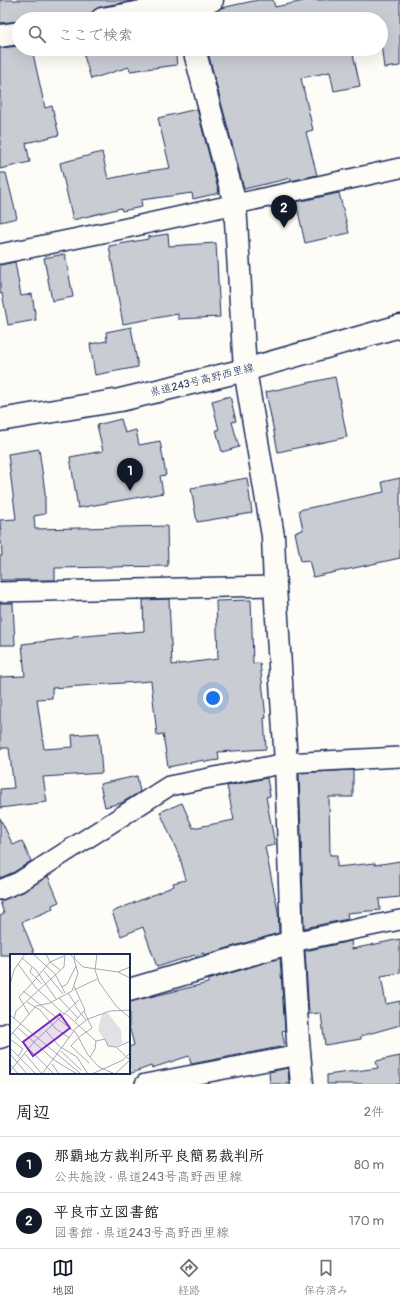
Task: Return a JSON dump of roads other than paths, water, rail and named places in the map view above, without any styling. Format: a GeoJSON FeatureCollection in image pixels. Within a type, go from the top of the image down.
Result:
{"type":"FeatureCollection","features":[{"type":"Feature","properties":{"kind":"street"},"geometry":{"type":"LineString","coordinates":[[142,12],[171,7],[183,8],[212,0]]}},
{"type":"Feature","properties":{"kind":"street"},"geometry":{"type":"LineString","coordinates":[[0,36],[12,34]]}},
{"type":"Feature","properties":{"kind":"street"},"geometry":{"type":"LineString","coordinates":[[196,56],[235,204],[245,370],[273,536],[286,763],[292,942],[302,1084]]}},
{"type":"Feature","properties":{"kind":"street"},"geometry":{"type":"LineString","coordinates":[[0,254],[400,168]]}},
{"type":"Feature","properties":{"kind":"street","name":"県道243号高野西里線"},"geometry":{"type":"LineString","coordinates":[[0,420],[120,400],[245,370],[400,326]]}},
{"type":"Feature","properties":{"kind":"street"},"geometry":{"type":"LineString","coordinates":[[0,592],[275,586]]}},
{"type":"Feature","properties":{"kind":"street"},"geometry":{"type":"LineString","coordinates":[[0,890],[19,882],[169,786],[286,763],[400,757]]}},
{"type":"Feature","properties":{"kind":"street"},"geometry":{"type":"LineString","coordinates":[[130,990],[292,942],[400,920]]}},
{"type":"Feature","properties":{"kind":"street"},"geometry":{"type":"LineString","coordinates":[[0,1037],[10,1033]]}},
{"type":"Feature","properties":{"kind":"street"},"geometry":{"type":"LineString","coordinates":[[145,1084],[299,1055]]}},
{"type":"Feature","properties":{"kind":"place","name":"平良市立図書館"},"geometry":{"type":"Point","coordinates":[284,228]}},
{"type":"Feature","properties":{"kind":"place","name":"那覇地方裁判所平良簡易裁判所"},"geometry":{"type":"Point","coordinates":[130,491]}}]}
